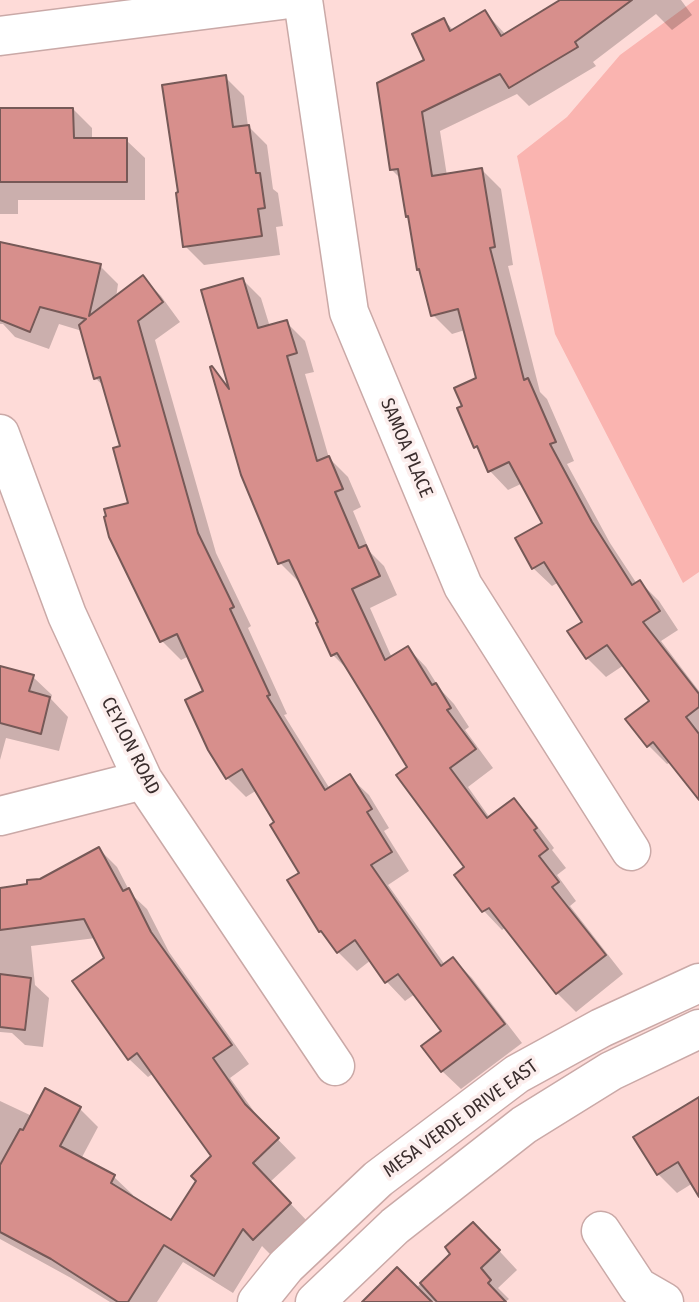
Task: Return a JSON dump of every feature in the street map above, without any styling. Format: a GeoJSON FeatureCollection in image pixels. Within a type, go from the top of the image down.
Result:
{"type":"FeatureCollection","features":[{"type":"Feature","properties":{"kind":"street"},"geometry":{"type":"LineString","coordinates":[[0,36],[282,0]]}},
{"type":"Feature","properties":{"kind":"street","name":"SAMOA PLACE"},"geometry":{"type":"LineString","coordinates":[[303,0],[349,312],[463,586],[631,851]]}},
{"type":"Feature","properties":{"kind":"street","name":"CEYLON ROAD"},"geometry":{"type":"LineString","coordinates":[[0,434],[66,615],[143,780],[335,1066]]}},
{"type":"Feature","properties":{"kind":"street"},"geometry":{"type":"LineString","coordinates":[[0,816],[143,780]]}},
{"type":"Feature","properties":{"kind":"street","name":"MESA VERDE DRIVE EAST"},"geometry":{"type":"LineString","coordinates":[[257,1302],[286,1266],[378,1179],[517,1074],[601,1028],[699,983]]}},
{"type":"Feature","properties":{"kind":"street"},"geometry":{"type":"LineString","coordinates":[[315,1302],[395,1226],[524,1125],[611,1071],[699,1029]]}},
{"type":"Feature","properties":{"kind":"street"},"geometry":{"type":"LineString","coordinates":[[601,1231],[638,1287],[664,1302]]}},
{"type":"Feature","properties":{"kind":"shaded area"},"geometry":{"type":"Polygon","coordinates":[[[695,0],[699,0],[699,572],[683,583],[555,334],[517,156],[567,117],[620,55],[695,0]]]}},
{"type":"Feature","properties":{"kind":"building"},"geometry":{"type":"Polygon","coordinates":[[[560,0],[632,0],[575,42],[578,47],[509,88],[500,74],[422,112],[432,176],[482,168],[495,247],[490,248],[524,380],[528,378],[556,442],[550,444],[592,522],[632,585],[640,580],[660,611],[643,622],[699,694],[699,707],[686,717],[699,734],[699,800],[653,742],[647,747],[625,719],[649,701],[607,645],[586,659],[567,631],[582,622],[544,562],[532,569],[515,538],[542,523],[509,462],[488,472],[477,446],[474,448],[457,408],[462,406],[454,388],[476,378],[458,309],[431,316],[419,269],[417,270],[398,169],[390,170],[377,83],[424,60],[412,34],[444,18],[450,31],[485,10],[501,36],[560,0]]]}},
{"type":"Feature","properties":{"kind":"building"},"geometry":{"type":"Polygon","coordinates":[[[226,75],[233,127],[249,125],[256,173],[260,173],[265,208],[258,209],[262,236],[183,247],[178,192],[162,85],[226,75]]]}},
{"type":"Feature","properties":{"kind":"building"},"geometry":{"type":"Polygon","coordinates":[[[0,108],[73,108],[74,138],[127,138],[127,182],[0,182],[0,108]]]}},
{"type":"Feature","properties":{"kind":"building"},"geometry":{"type":"Polygon","coordinates":[[[0,242],[101,264],[89,316],[143,275],[163,302],[138,321],[198,533],[234,607],[230,609],[270,695],[267,696],[325,790],[350,774],[372,809],[367,812],[392,852],[371,865],[441,966],[453,957],[505,1024],[441,1072],[421,1046],[441,1031],[398,974],[385,983],[355,940],[337,953],[321,931],[319,932],[287,880],[299,873],[270,825],[274,822],[242,769],[226,779],[208,750],[185,700],[203,691],[177,634],[160,642],[109,537],[104,509],[128,503],[113,448],[120,446],[100,377],[94,379],[79,325],[86,319],[40,307],[30,332],[0,320],[0,242]]]}},
{"type":"Feature","properties":{"kind":"building"},"geometry":{"type":"Polygon","coordinates":[[[243,278],[258,328],[287,320],[297,353],[287,356],[317,461],[329,456],[343,489],[335,492],[359,548],[366,545],[380,576],[352,589],[385,660],[408,646],[432,685],[436,683],[451,708],[447,710],[476,749],[450,768],[487,818],[514,798],[537,828],[534,830],[548,849],[539,856],[559,882],[552,887],[606,955],[556,994],[489,908],[482,912],[454,875],[464,867],[396,775],[407,767],[337,653],[331,656],[289,560],[278,564],[241,475],[210,367],[212,366],[229,389],[201,290],[243,278]]]}},
{"type":"Feature","properties":{"kind":"building"},"geometry":{"type":"Polygon","coordinates":[[[0,666],[34,675],[29,691],[50,697],[41,734],[0,723],[0,666]]]}},
{"type":"Feature","properties":{"kind":"building"},"geometry":{"type":"Polygon","coordinates":[[[99,847],[123,891],[129,888],[151,932],[232,1045],[213,1058],[245,1104],[279,1138],[253,1163],[291,1203],[253,1240],[243,1229],[214,1276],[164,1245],[128,1302],[118,1302],[51,1259],[0,1232],[0,1165],[20,1129],[23,1130],[45,1088],[81,1107],[60,1146],[115,1175],[111,1183],[171,1220],[196,1181],[191,1176],[211,1156],[137,1053],[128,1060],[72,981],[104,958],[84,919],[0,930],[0,888],[40,879],[99,847]]]}},
{"type":"Feature","properties":{"kind":"building"},"geometry":{"type":"Polygon","coordinates":[[[0,974],[31,978],[25,1030],[0,1027],[0,974]]]}},
{"type":"Feature","properties":{"kind":"building"},"geometry":{"type":"Polygon","coordinates":[[[699,1097],[699,1197],[678,1162],[657,1175],[633,1137],[699,1097]]]}},
{"type":"Feature","properties":{"kind":"building"},"geometry":{"type":"Polygon","coordinates":[[[473,1222],[500,1250],[481,1268],[491,1280],[488,1283],[506,1302],[437,1302],[420,1283],[450,1254],[445,1247],[473,1222]]]}},
{"type":"Feature","properties":{"kind":"building"},"geometry":{"type":"Polygon","coordinates":[[[397,1267],[432,1302],[362,1302],[397,1267]]]}}]}
